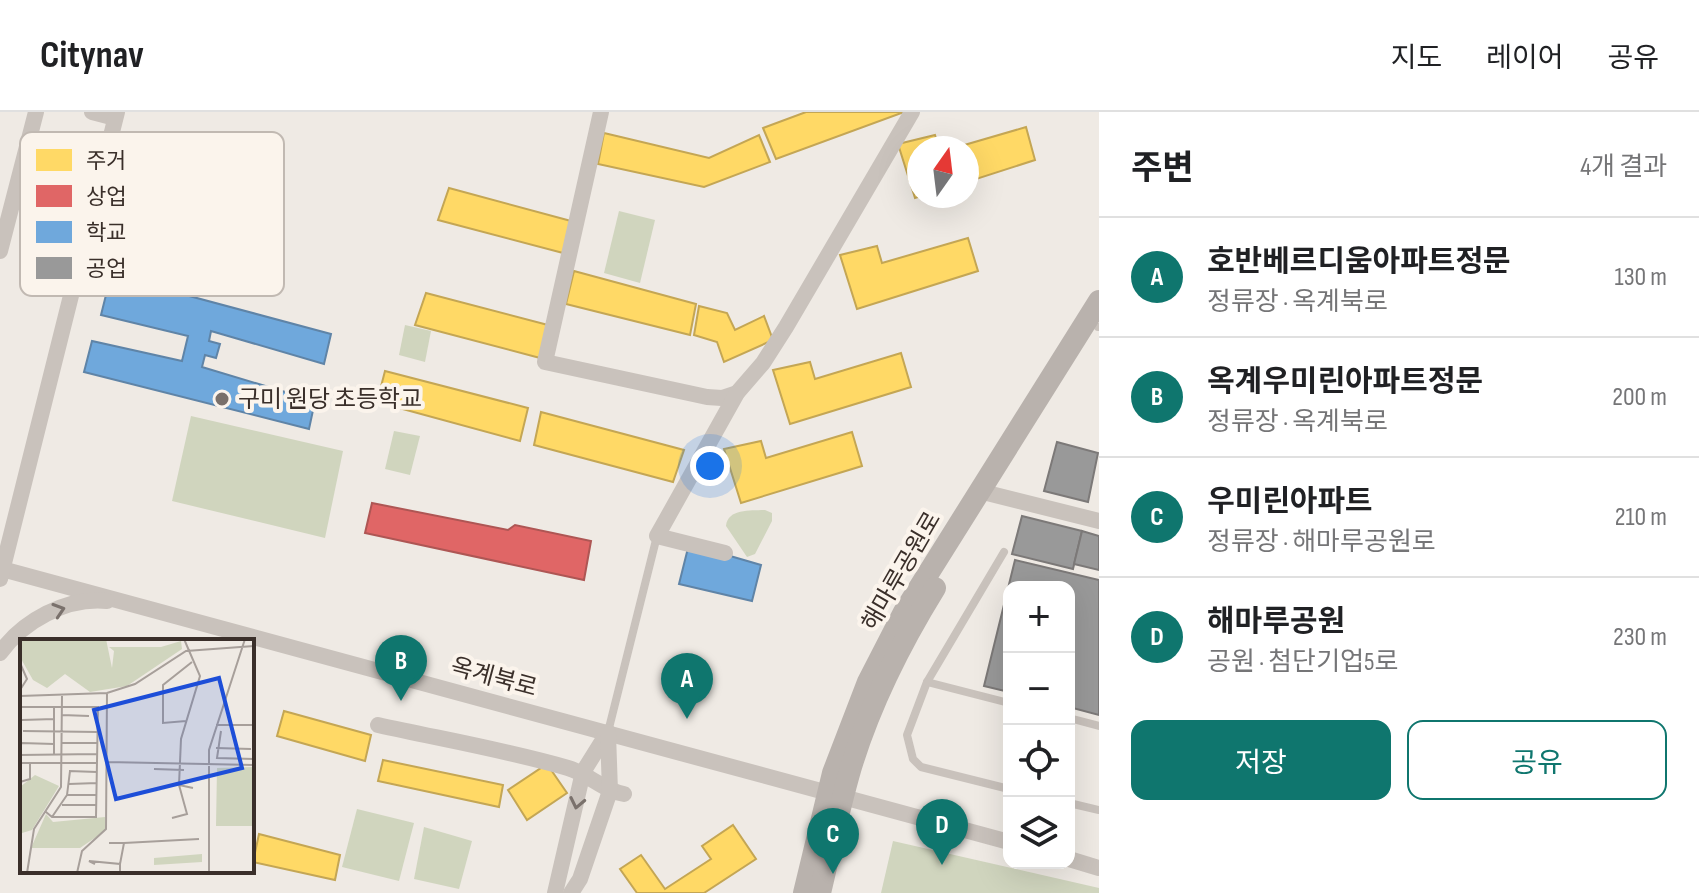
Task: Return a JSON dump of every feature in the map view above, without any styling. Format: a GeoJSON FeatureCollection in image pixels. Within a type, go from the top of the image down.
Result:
{"type":"FeatureCollection","features":[{"type":"Feature","properties":{"kind":"street"},"geometry":{"type":"LineString","coordinates":[[31,132],[36,112]]}},
{"type":"Feature","properties":{"kind":"street"},"geometry":{"type":"LineString","coordinates":[[92,112],[116,115]]}},
{"type":"Feature","properties":{"kind":"street"},"geometry":{"type":"LineString","coordinates":[[601,112],[545,362],[707,397],[722,398],[737,393]]}},
{"type":"Feature","properties":{"kind":"street"},"geometry":{"type":"LineString","coordinates":[[725,553],[657,536],[737,393],[763,363],[786,327],[912,112]]}},
{"type":"Feature","properties":{"kind":"street"},"geometry":{"type":"LineString","coordinates":[[0,251],[20,174]]}},
{"type":"Feature","properties":{"kind":"street"},"geometry":{"type":"LineString","coordinates":[[1,574],[71,296]]}},
{"type":"Feature","properties":{"kind":"street","name":"해마루공원로"},"geometry":{"type":"LineString","coordinates":[[804,893],[836,794],[901,649],[986,493],[1099,301]]}},
{"type":"Feature","properties":{"kind":"street","name":"해마루공원로"},"geometry":{"type":"LineString","coordinates":[[986,493],[1099,327]]}},
{"type":"Feature","properties":{"kind":"street"},"geometry":{"type":"LineString","coordinates":[[986,493],[1099,521]]}},
{"type":"Feature","properties":{"kind":"street","name":"옥계북로"},"geometry":{"type":"LineString","coordinates":[[1,574],[133,604],[1003,840]]}},
{"type":"Feature","properties":{"kind":"street"},"geometry":{"type":"LineString","coordinates":[[0,653],[21,629],[53,610],[100,600],[133,604]]}},
{"type":"Feature","properties":{"kind":"street"},"geometry":{"type":"LineString","coordinates":[[378,725],[531,757],[583,772],[617,792]]}},
{"type":"Feature","properties":{"kind":"street"},"geometry":{"type":"LineString","coordinates":[[555,893],[583,772],[608,732]]}},
{"type":"Feature","properties":{"kind":"street"},"geometry":{"type":"LineString","coordinates":[[571,893],[617,792],[608,732]]}},
{"type":"Feature","properties":{"kind":"street","name":"해마루공원로"},"geometry":{"type":"LineString","coordinates":[[820,893],[836,794]]}},
{"type":"Feature","properties":{"kind":"street"},"geometry":{"type":"LineString","coordinates":[[1075,861],[1099,868]]}},
{"type":"Feature","properties":{"kind":"lane"},"geometry":{"type":"LineString","coordinates":[[608,732],[657,536]]}},
{"type":"Feature","properties":{"kind":"lane"},"geometry":{"type":"LineString","coordinates":[[1003,788],[931,771],[913,759],[907,735],[927,682],[1004,552]]}},
{"type":"Feature","properties":{"kind":"lane"},"geometry":{"type":"LineString","coordinates":[[927,682],[1003,701]]}},
{"type":"Feature","properties":{"kind":"lane"},"geometry":{"type":"LineString","coordinates":[[1075,720],[1099,726]]}},
{"type":"Feature","properties":{"kind":"lane"},"geometry":{"type":"LineString","coordinates":[[1075,804],[1099,810]]}},
{"type":"Feature","properties":{"kind":"green space"},"geometry":{"type":"Polygon","coordinates":[[[619,211],[655,220],[640,283],[604,273],[619,211]]]}},
{"type":"Feature","properties":{"kind":"green space"},"geometry":{"type":"Polygon","coordinates":[[[405,325],[431,331],[425,362],[399,355],[405,325]]]}},
{"type":"Feature","properties":{"kind":"green space"},"geometry":{"type":"Polygon","coordinates":[[[191,416],[343,451],[325,538],[172,501],[191,416]]]}},
{"type":"Feature","properties":{"kind":"green space"},"geometry":{"type":"Polygon","coordinates":[[[394,431],[420,436],[410,475],[385,469],[394,431]]]}},
{"type":"Feature","properties":{"kind":"green space"},"geometry":{"type":"Polygon","coordinates":[[[765,510],[772,513],[772,521],[755,554],[747,557],[726,526],[728,520],[736,513],[765,510]]]}},
{"type":"Feature","properties":{"kind":"green space"},"geometry":{"type":"Polygon","coordinates":[[[357,809],[414,823],[399,881],[342,867],[357,809]]]}},
{"type":"Feature","properties":{"kind":"green space"},"geometry":{"type":"Polygon","coordinates":[[[424,827],[472,841],[459,889],[414,879],[424,827]]]}},
{"type":"Feature","properties":{"kind":"green space"},"geometry":{"type":"Polygon","coordinates":[[[893,841],[1003,866],[1003,869],[1016,869],[1099,888],[1099,893],[881,893],[893,841]]]}},
{"type":"Feature","properties":{"kind":"building: 주거"},"geometry":{"type":"Polygon","coordinates":[[[806,112],[904,112],[776,159],[763,128],[806,112]]]}},
{"type":"Feature","properties":{"kind":"building: 주거"},"geometry":{"type":"Polygon","coordinates":[[[1026,127],[1035,160],[979,178],[979,141],[1026,127]]]}},
{"type":"Feature","properties":{"kind":"building: 주거"},"geometry":{"type":"Polygon","coordinates":[[[604,133],[709,158],[759,135],[770,162],[704,187],[598,164],[604,133]]]}},
{"type":"Feature","properties":{"kind":"building: 주거"},"geometry":{"type":"Polygon","coordinates":[[[907,142],[907,173],[898,144],[907,142]]]}},
{"type":"Feature","properties":{"kind":"building: 주거"},"geometry":{"type":"Polygon","coordinates":[[[449,188],[571,221],[563,253],[438,220],[449,188]]]}},
{"type":"Feature","properties":{"kind":"building: 주거"},"geometry":{"type":"Polygon","coordinates":[[[968,238],[978,271],[857,309],[840,255],[877,246],[882,263],[968,238]]]}},
{"type":"Feature","properties":{"kind":"building: 주거"},"geometry":{"type":"Polygon","coordinates":[[[574,271],[696,304],[690,335],[566,304],[574,271]]]}},
{"type":"Feature","properties":{"kind":"building: 주거"},"geometry":{"type":"Polygon","coordinates":[[[426,293],[548,325],[540,358],[415,325],[426,293]]]}},
{"type":"Feature","properties":{"kind":"building: 주거"},"geometry":{"type":"Polygon","coordinates":[[[699,306],[727,313],[735,330],[764,316],[773,340],[724,362],[717,342],[694,335],[699,306]]]}},
{"type":"Feature","properties":{"kind":"building: 주거"},"geometry":{"type":"Polygon","coordinates":[[[901,353],[911,387],[790,424],[773,370],[810,362],[815,379],[901,353]]]}},
{"type":"Feature","properties":{"kind":"building: 주거"},"geometry":{"type":"Polygon","coordinates":[[[385,371],[528,408],[520,441],[377,402],[385,371]]]}},
{"type":"Feature","properties":{"kind":"building: 주거"},"geometry":{"type":"Polygon","coordinates":[[[541,412],[684,450],[673,482],[534,445],[541,412]]]}},
{"type":"Feature","properties":{"kind":"building: 주거"},"geometry":{"type":"Polygon","coordinates":[[[852,432],[862,466],[741,503],[724,449],[761,441],[766,458],[852,432]]]}},
{"type":"Feature","properties":{"kind":"building: 주거"},"geometry":{"type":"Polygon","coordinates":[[[284,711],[371,735],[365,761],[277,736],[284,711]]]}},
{"type":"Feature","properties":{"kind":"building: 주거"},"geometry":{"type":"Polygon","coordinates":[[[383,760],[503,785],[499,807],[378,781],[383,760]]]}},
{"type":"Feature","properties":{"kind":"building: 주거"},"geometry":{"type":"Polygon","coordinates":[[[547,764],[567,793],[527,820],[508,790],[547,764]]]}},
{"type":"Feature","properties":{"kind":"building: 주거"},"geometry":{"type":"Polygon","coordinates":[[[733,825],[756,859],[704,893],[637,893],[620,869],[641,855],[665,889],[711,859],[702,846],[733,825]]]}},
{"type":"Feature","properties":{"kind":"building: 주거"},"geometry":{"type":"Polygon","coordinates":[[[259,834],[340,855],[335,880],[254,862],[259,834]]]}},
{"type":"Feature","properties":{"kind":"building: 상업"},"geometry":{"type":"Polygon","coordinates":[[[372,503],[508,530],[515,525],[591,541],[584,580],[365,533],[372,503]]]}},
{"type":"Feature","properties":{"kind":"building: 학교"},"geometry":{"type":"Polygon","coordinates":[[[106,296],[189,296],[331,334],[324,364],[211,331],[209,341],[220,344],[216,358],[205,355],[202,367],[315,401],[309,429],[84,372],[92,341],[182,361],[188,336],[101,315],[106,296]]]}},
{"type":"Feature","properties":{"kind":"building: 학교"},"geometry":{"type":"Polygon","coordinates":[[[689,544],[761,565],[752,601],[679,584],[689,544]]]}},
{"type":"Feature","properties":{"kind":"building: 공업"},"geometry":{"type":"Polygon","coordinates":[[[1057,442],[1098,453],[1088,502],[1044,491],[1057,442]]]}},
{"type":"Feature","properties":{"kind":"building: 공업"},"geometry":{"type":"Polygon","coordinates":[[[1022,516],[1082,531],[1073,569],[1012,554],[1022,516]]]}},
{"type":"Feature","properties":{"kind":"building: 공업"},"geometry":{"type":"Polygon","coordinates":[[[1082,531],[1099,536],[1099,570],[1074,564],[1082,531]]]}},
{"type":"Feature","properties":{"kind":"building: 공업"},"geometry":{"type":"Polygon","coordinates":[[[1015,560],[1099,580],[1099,715],[1075,709],[1075,581],[1010,581],[1015,560]]]}},
{"type":"Feature","properties":{"kind":"building: 공업"},"geometry":{"type":"Polygon","coordinates":[[[1003,609],[1003,691],[984,686],[1003,609]]]}},
{"type":"Feature","properties":{"kind":"place","name":"구미 원당 초등학교"},"geometry":{"type":"Point","coordinates":[222,399]}},
{"type":"Feature","properties":{"kind":"place","name":"옥계우미린아파트정문"},"geometry":{"type":"Point","coordinates":[401,701]}},
{"type":"Feature","properties":{"kind":"place","name":"호반베르디움아파트정문"},"geometry":{"type":"Point","coordinates":[687,719]}},
{"type":"Feature","properties":{"kind":"place","name":"해마루공원"},"geometry":{"type":"Point","coordinates":[942,865]}},
{"type":"Feature","properties":{"kind":"place","name":"우미린아파트"},"geometry":{"type":"Point","coordinates":[833,874]}}]}
